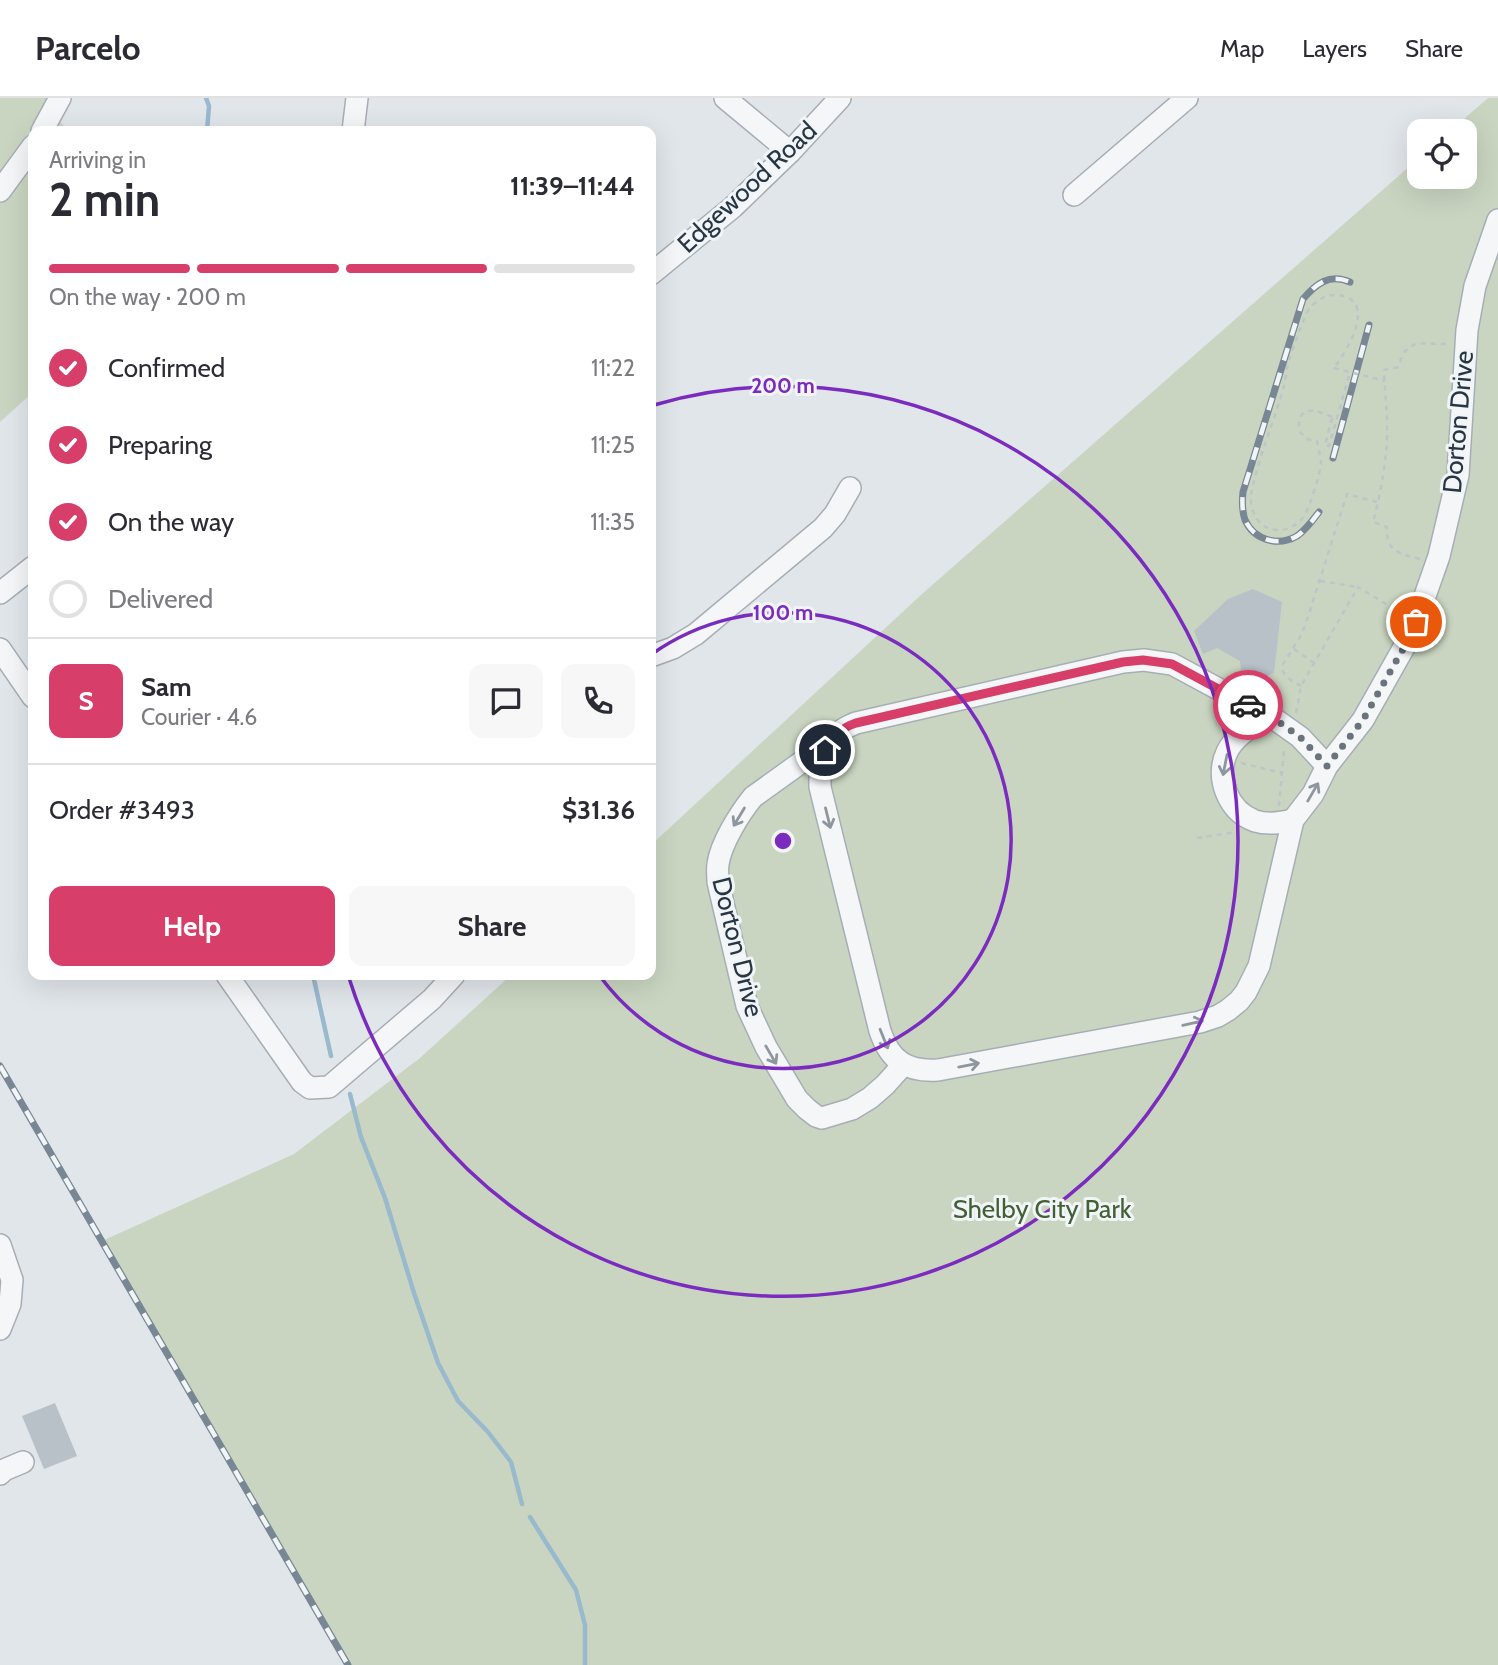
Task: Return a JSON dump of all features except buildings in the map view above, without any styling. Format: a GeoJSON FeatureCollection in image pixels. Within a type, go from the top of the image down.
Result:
{"type":"FeatureCollection","features":[{"type":"Feature","properties":{"kind":"street"},"geometry":{"type":"LineString","coordinates":[[46,126],[60,98]]}},
{"type":"Feature","properties":{"kind":"street"},"geometry":{"type":"LineString","coordinates":[[353,126],[356,98]]}},
{"type":"Feature","properties":{"kind":"street"},"geometry":{"type":"LineString","coordinates":[[725,98],[790,152]]}},
{"type":"Feature","properties":{"kind":"street","name":"Edgewood Road"},"geometry":{"type":"LineString","coordinates":[[656,270],[733,207],[790,152],[840,98]]}},
{"type":"Feature","properties":{"kind":"street"},"geometry":{"type":"LineString","coordinates":[[1074,195],[1187,98]]}},
{"type":"Feature","properties":{"kind":"street"},"geometry":{"type":"LineString","coordinates":[[0,191],[28,153]]}},
{"type":"Feature","properties":{"kind":"street","name":"Dorton Drive"},"geometry":{"type":"LineString","coordinates":[[1327,766],[1300,737],[1268,716],[1172,664],[1143,660],[1123,662],[845,727],[828,743],[753,797],[726,840],[718,863],[718,882],[747,1006],[766,1047],[797,1099],[822,1118],[852,1109],[870,1098],[903,1065],[925,1071],[938,1070],[1181,1026],[1209,1019],[1239,1001],[1259,965],[1280,819],[1313,794],[1327,766],[1363,720],[1412,633],[1436,564],[1458,475],[1465,344],[1475,286],[1498,220]]}},
{"type":"Feature","properties":{"kind":"street"},"geometry":{"type":"LineString","coordinates":[[656,654],[673,648],[696,634],[823,528],[835,514],[850,488]]}},
{"type":"Feature","properties":{"kind":"street"},"geometry":{"type":"LineString","coordinates":[[0,593],[28,571]]}},
{"type":"Feature","properties":{"kind":"street"},"geometry":{"type":"LineString","coordinates":[[0,649],[28,690]]}},
{"type":"Feature","properties":{"kind":"street"},"geometry":{"type":"LineString","coordinates":[[1268,716],[1237,738],[1226,754],[1222,780],[1231,802],[1246,816],[1257,821],[1280,819]]}},
{"type":"Feature","properties":{"kind":"street"},"geometry":{"type":"LineString","coordinates":[[828,743],[821,759],[820,787],[880,1031],[889,1051],[903,1065]]}},
{"type":"Feature","properties":{"kind":"street"},"geometry":{"type":"LineString","coordinates":[[231,980],[302,1082],[310,1088],[329,1087],[432,999],[449,980]]}},
{"type":"Feature","properties":{"kind":"street"},"geometry":{"type":"LineString","coordinates":[[0,1245],[12,1280],[10,1304],[0,1329]]}},
{"type":"Feature","properties":{"kind":"street"},"geometry":{"type":"LineString","coordinates":[[0,1474],[23,1462]]}},
{"type":"Feature","properties":{"kind":"path"},"geometry":{"type":"LineString","coordinates":[[1350,372],[1329,446],[1325,446],[1332,417],[1311,410],[1306,411],[1299,421],[1298,431],[1307,439],[1317,441],[1320,457],[1320,469],[1305,516],[1290,528],[1265,528],[1254,514],[1251,495],[1284,386],[1287,366],[1308,309],[1319,299],[1336,295],[1353,302],[1359,312],[1358,318],[1348,348],[1334,368],[1350,372],[1385,381]]}},
{"type":"Feature","properties":{"kind":"path"},"geometry":{"type":"LineString","coordinates":[[1436,564],[1402,554],[1390,546],[1387,527],[1373,522],[1387,441],[1384,370],[1398,367],[1402,354],[1416,344],[1465,344]]}},
{"type":"Feature","properties":{"kind":"path"},"geometry":{"type":"LineString","coordinates":[[1301,685],[1288,678],[1282,670],[1284,661],[1305,625],[1347,494],[1378,503]]}},
{"type":"Feature","properties":{"kind":"path"},"geometry":{"type":"LineString","coordinates":[[1320,581],[1358,587],[1416,622]]}},
{"type":"Feature","properties":{"kind":"path"},"geometry":{"type":"LineString","coordinates":[[1296,713],[1301,685],[1358,587]]}},
{"type":"Feature","properties":{"kind":"path"},"geometry":{"type":"LineString","coordinates":[[1293,649],[1314,663]]}},
{"type":"Feature","properties":{"kind":"path"},"geometry":{"type":"LineString","coordinates":[[1197,838],[1248,830],[1280,819],[1284,748]]}},
{"type":"Feature","properties":{"kind":"path"},"geometry":{"type":"LineString","coordinates":[[1225,759],[1282,773]]}},
{"type":"Feature","properties":{"kind":"green space"},"geometry":{"type":"Polygon","coordinates":[[[0,98],[60,98],[52,113],[64,126],[28,126],[28,397],[0,422],[0,98]]]}},
{"type":"Feature","properties":{"kind":"green space","name":"Shelby City Park"},"geometry":{"type":"Polygon","coordinates":[[[1488,98],[1498,98],[1498,1665],[348,1665],[102,1241],[294,1154],[420,1058],[506,980],[656,980],[656,840],[922,594],[1407,169],[1407,189],[1477,189],[1477,119],[1464,119],[1488,98]]]}},
{"type":"Feature","properties":{"kind":"waterway"},"geometry":{"type":"LineString","coordinates":[[206,98],[209,106],[207,126]]}},
{"type":"Feature","properties":{"kind":"waterway"},"geometry":{"type":"LineString","coordinates":[[314,980],[331,1056]]}},
{"type":"Feature","properties":{"kind":"waterway"},"geometry":{"type":"LineString","coordinates":[[350,1094],[361,1137],[385,1198],[438,1363],[458,1401],[488,1432],[511,1462],[522,1504]]}},
{"type":"Feature","properties":{"kind":"waterway"},"geometry":{"type":"LineString","coordinates":[[530,1517],[576,1590],[585,1625],[585,1665]]}},
{"type":"Feature","properties":{"kind":"railway"},"geometry":{"type":"LineString","coordinates":[[1319,512],[1297,536],[1282,541],[1267,540],[1254,532],[1245,520],[1243,492],[1303,299],[1329,279],[1350,282]]}},
{"type":"Feature","properties":{"kind":"railway"},"geometry":{"type":"LineString","coordinates":[[1333,458],[1369,325]]}},
{"type":"Feature","properties":{"kind":"railway"},"geometry":{"type":"LineString","coordinates":[[0,1066],[348,1665]]}},
{"type":"Feature","properties":{"kind":"way so far"},"geometry":{"type":"LineString","coordinates":[[1248,705],[1300,737],[1327,766],[1363,720],[1416,622]]}},
{"type":"Feature","properties":{"kind":"route"},"geometry":{"type":"LineString","coordinates":[[825,750],[838,732],[856,723],[1123,662],[1143,660],[1172,664],[1248,705]]}}]}
